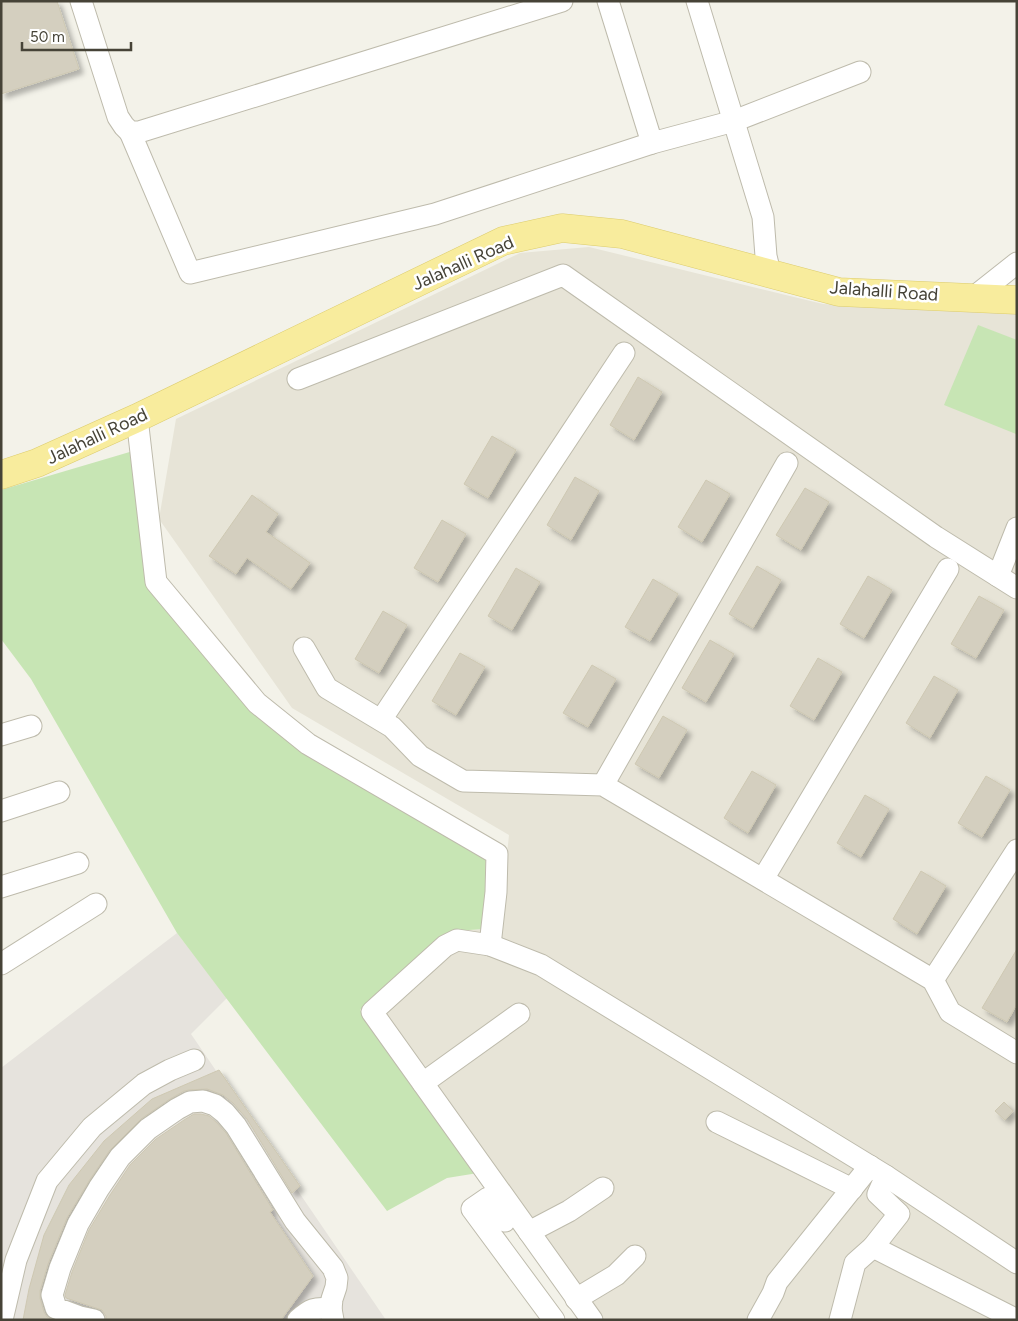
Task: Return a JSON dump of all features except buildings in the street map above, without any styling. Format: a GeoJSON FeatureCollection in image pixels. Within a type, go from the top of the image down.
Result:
{"type":"FeatureCollection","features":[{"type":"Feature","properties":{"kind":"main road","name":"Jalahalli Road"},"geometry":{"type":"LineString","coordinates":[[1,475],[38,464],[138,418],[503,241],[562,228],[622,234],[839,292],[1017,300]]}},
{"type":"Feature","properties":{"kind":"street"},"geometry":{"type":"LineString","coordinates":[[81,1],[118,117],[130,132],[190,273],[434,214],[652,143],[734,121],[860,72]]}},
{"type":"Feature","properties":{"kind":"street"},"geometry":{"type":"LineString","coordinates":[[130,132],[147,130],[562,1]]}},
{"type":"Feature","properties":{"kind":"street"},"geometry":{"type":"LineString","coordinates":[[608,1],[652,143]]}},
{"type":"Feature","properties":{"kind":"street"},"geometry":{"type":"LineString","coordinates":[[697,1],[763,217],[766,256],[770,273]]}},
{"type":"Feature","properties":{"kind":"street"},"geometry":{"type":"LineString","coordinates":[[974,297],[1017,263]]}},
{"type":"Feature","properties":{"kind":"street"},"geometry":{"type":"LineString","coordinates":[[298,378],[563,275],[936,537],[1017,588]]}},
{"type":"Feature","properties":{"kind":"street"},"geometry":{"type":"LineString","coordinates":[[381,720],[624,353]]}},
{"type":"Feature","properties":{"kind":"street"},"geometry":{"type":"LineString","coordinates":[[138,418],[156,582],[257,702],[308,744],[497,854],[496,892],[490,945]]}},
{"type":"Feature","properties":{"kind":"street"},"geometry":{"type":"LineString","coordinates":[[603,785],[787,463]]}},
{"type":"Feature","properties":{"kind":"street"},"geometry":{"type":"LineString","coordinates":[[998,576],[1017,528]]}},
{"type":"Feature","properties":{"kind":"street"},"geometry":{"type":"LineString","coordinates":[[763,879],[948,569]]}},
{"type":"Feature","properties":{"kind":"street"},"geometry":{"type":"LineString","coordinates":[[304,648],[327,688],[392,727],[420,756],[463,781],[603,785],[933,980],[950,1012],[1017,1053]]}},
{"type":"Feature","properties":{"kind":"street"},"geometry":{"type":"LineString","coordinates":[[1,735],[31,726]]}},
{"type":"Feature","properties":{"kind":"street"},"geometry":{"type":"LineString","coordinates":[[1,811],[59,792]]}},
{"type":"Feature","properties":{"kind":"street"},"geometry":{"type":"LineString","coordinates":[[933,980],[1017,850]]}},
{"type":"Feature","properties":{"kind":"street"},"geometry":{"type":"LineString","coordinates":[[1,887],[78,863]]}},
{"type":"Feature","properties":{"kind":"street"},"geometry":{"type":"LineString","coordinates":[[1,964],[96,904]]}},
{"type":"Feature","properties":{"kind":"street"},"geometry":{"type":"LineString","coordinates":[[577,1309],[529,1232],[372,1012],[445,946],[457,940],[490,945],[541,965],[878,1171],[1017,1263]]}},
{"type":"Feature","properties":{"kind":"street"},"geometry":{"type":"LineString","coordinates":[[423,1084],[520,1014]]}},
{"type":"Feature","properties":{"kind":"street"},"geometry":{"type":"LineString","coordinates":[[2,1320],[16,1260],[47,1181],[92,1127],[129,1096],[144,1084],[194,1060]]}},
{"type":"Feature","properties":{"kind":"street"},"geometry":{"type":"LineString","coordinates":[[94,1320],[56,1308],[52,1295],[60,1268],[78,1224],[120,1157],[148,1129],[190,1102],[203,1101],[215,1105],[236,1126],[295,1221],[333,1268],[337,1278],[332,1299],[332,1314],[320,1308],[313,1309],[306,1312],[298,1320]]}},
{"type":"Feature","properties":{"kind":"street"},"geometry":{"type":"LineString","coordinates":[[717,1122],[852,1189]]}},
{"type":"Feature","properties":{"kind":"street"},"geometry":{"type":"LineString","coordinates":[[758,1320],[773,1293],[776,1282],[852,1189],[878,1171]]}},
{"type":"Feature","properties":{"kind":"street"},"geometry":{"type":"LineString","coordinates":[[840,1320],[855,1263],[874,1247],[899,1214],[878,1194],[878,1171]]}},
{"type":"Feature","properties":{"kind":"street"},"geometry":{"type":"LineString","coordinates":[[529,1232],[570,1211],[603,1188]]}},
{"type":"Feature","properties":{"kind":"street"},"geometry":{"type":"LineString","coordinates":[[554,1320],[472,1209],[488,1198],[577,1309],[592,1320]]}},
{"type":"Feature","properties":{"kind":"street"},"geometry":{"type":"LineString","coordinates":[[874,1247],[1017,1320]]}},
{"type":"Feature","properties":{"kind":"street"},"geometry":{"type":"LineString","coordinates":[[577,1309],[635,1256]]}},
{"type":"Feature","properties":{"kind":"shaded area"},"geometry":{"type":"Polygon","coordinates":[[[589,247],[823,304],[1017,314],[1017,1320],[590,1320],[478,1173],[360,1010],[454,931],[499,928],[509,835],[292,708],[159,519],[176,419],[520,253],[589,247]]]}},
{"type":"Feature","properties":{"kind":"shaded area"},"geometry":{"type":"Polygon","coordinates":[[[177,933],[227,998],[191,1034],[386,1320],[1,1320],[1,1068],[177,933]]]}},
{"type":"Feature","properties":{"kind":"green space"},"geometry":{"type":"Polygon","coordinates":[[[978,325],[1017,340],[1016,434],[944,405],[978,325]]]}},
{"type":"Feature","properties":{"kind":"green space"},"geometry":{"type":"Polygon","coordinates":[[[133,451],[147,581],[255,707],[486,856],[484,929],[454,931],[360,1010],[478,1173],[447,1178],[387,1211],[177,933],[31,679],[1,639],[1,490],[133,451]]]}}]}
